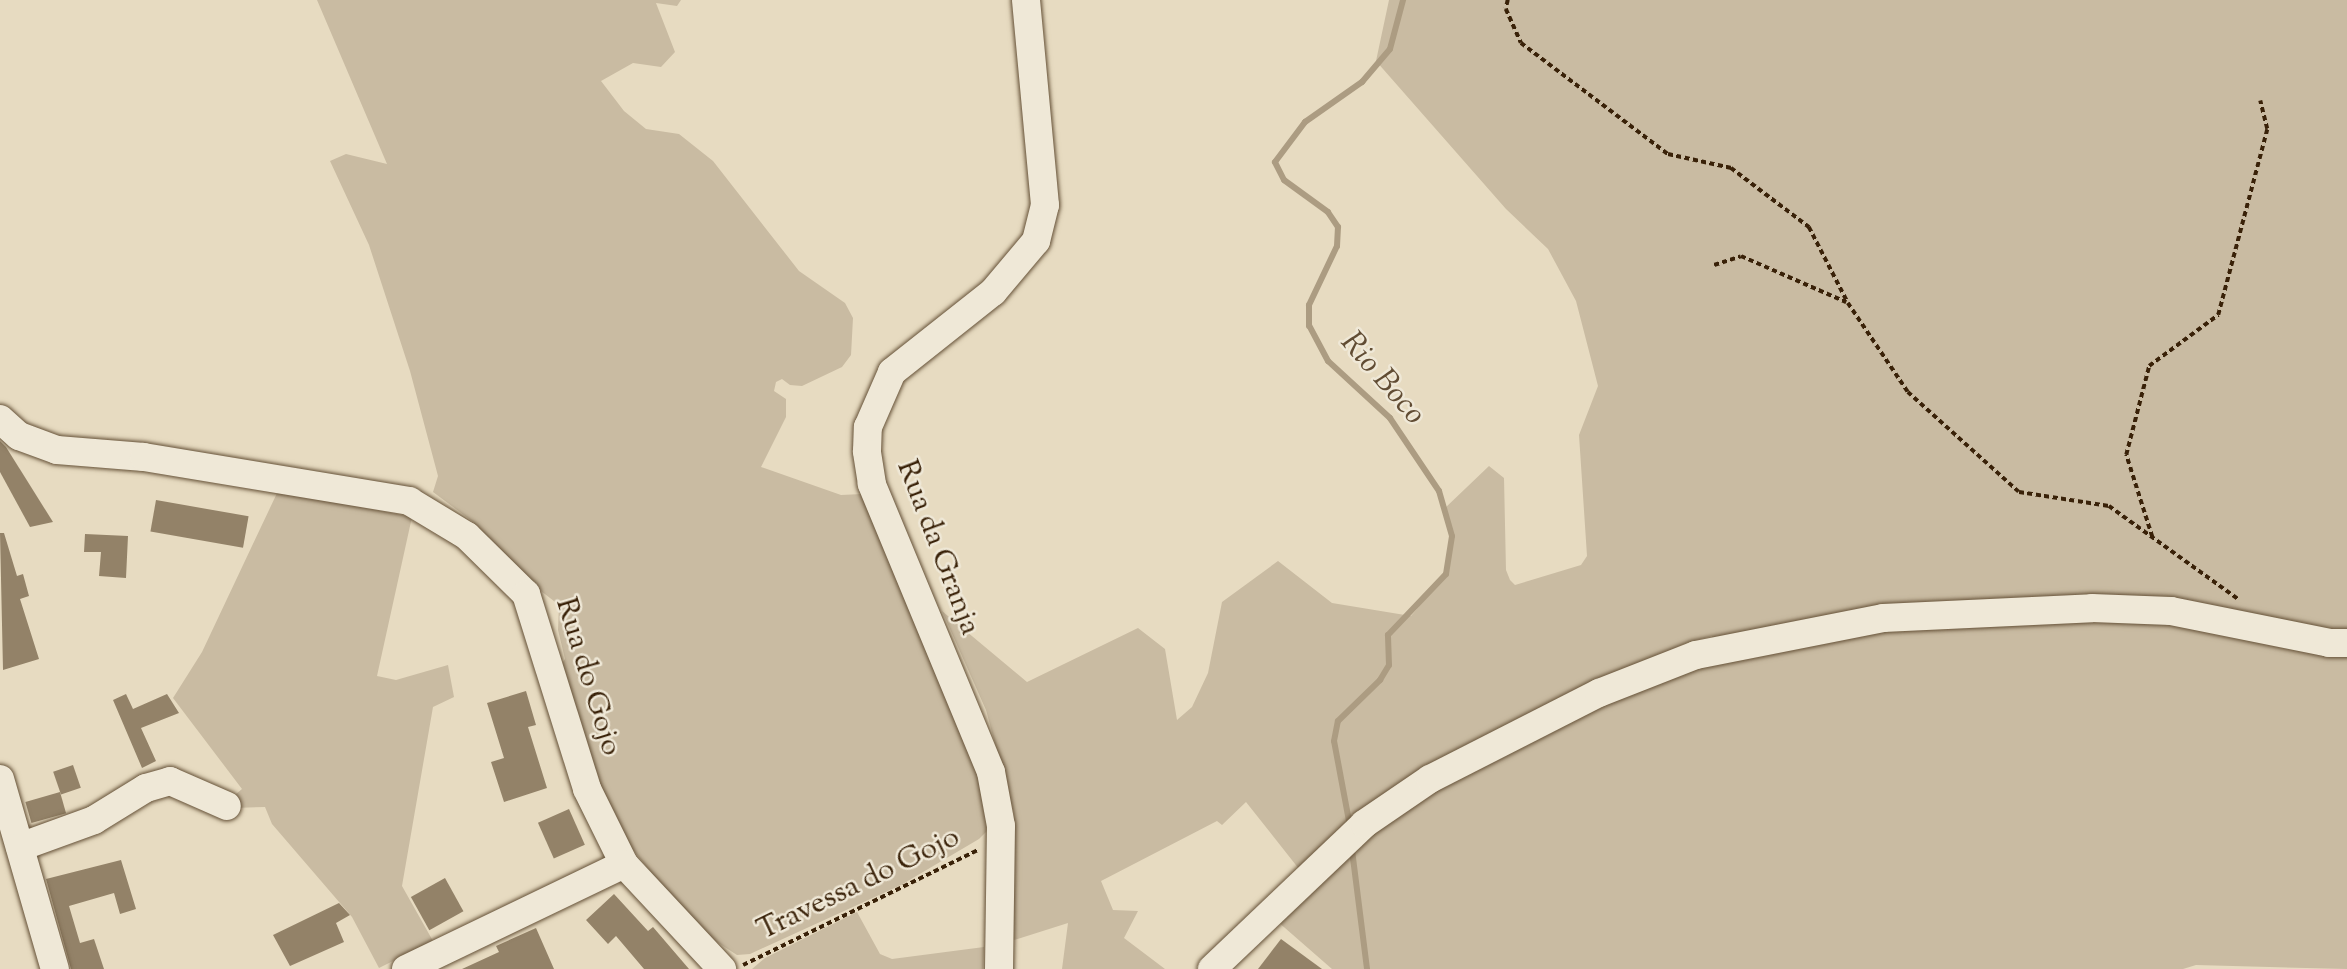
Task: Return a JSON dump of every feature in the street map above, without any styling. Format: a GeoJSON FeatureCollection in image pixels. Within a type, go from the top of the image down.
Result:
{"type":"FeatureCollection","features":[{"type":"Feature","properties":{"kind":"street","name":"Rua da Granja"},"geometry":{"type":"LineString","coordinates":[[999,969],[1001,845],[991,772],[973,720],[919,605],[872,484],[867,427],[892,372],[993,292],[1036,241],[1045,205],[1026,0]]}},
{"type":"Feature","properties":{"kind":"street","name":"Rua do Gojo"},"geometry":{"type":"LineString","coordinates":[[0,419],[19,436],[57,450],[144,457],[409,501],[467,536],[511,576],[531,604],[587,789],[624,863],[722,969]]}},
{"type":"Feature","properties":{"kind":"street"},"geometry":{"type":"LineString","coordinates":[[1212,969],[1355,832],[1430,779],[1562,710],[1696,655],[1788,634],[1911,616],[2092,608],[2171,611],[2347,643]]}},
{"type":"Feature","properties":{"kind":"street"},"geometry":{"type":"LineString","coordinates":[[0,779],[55,969]]}},
{"type":"Feature","properties":{"kind":"street"},"geometry":{"type":"LineString","coordinates":[[20,847],[94,820],[146,788],[170,781],[226,806]]}},
{"type":"Feature","properties":{"kind":"street"},"geometry":{"type":"LineString","coordinates":[[406,969],[624,863]]}},
{"type":"Feature","properties":{"kind":"path"},"geometry":{"type":"LineString","coordinates":[[1508,0],[1506,9],[1521,43],[1668,154],[1731,168],[1809,227],[1848,303],[1908,392],[2019,492],[2109,506],[2239,600],[2256,628]]}},
{"type":"Feature","properties":{"kind":"path"},"geometry":{"type":"LineString","coordinates":[[2153,539],[2126,455],[2149,366],[2218,315],[2267,129],[2260,101]]}},
{"type":"Feature","properties":{"kind":"path"},"geometry":{"type":"LineString","coordinates":[[1714,265],[1741,256],[1848,303]]}},
{"type":"Feature","properties":{"kind":"path","name":"Travessa do Gojo"},"geometry":{"type":"LineString","coordinates":[[738,969],[983,848],[1001,845]]}},
{"type":"Feature","properties":{"kind":"shaded area"},"geometry":{"type":"Polygon","coordinates":[[[317,0],[681,0],[677,6],[656,3],[675,52],[661,67],[633,63],[601,81],[624,111],[646,129],[679,134],[713,161],[799,271],[845,303],[853,318],[851,355],[842,367],[802,386],[790,385],[782,379],[776,382],[774,391],[786,399],[786,417],[761,467],[841,495],[862,494],[977,770],[987,831],[979,839],[901,885],[750,954],[737,955],[697,929],[621,835],[603,804],[561,665],[565,659],[558,630],[559,605],[532,584],[472,521],[433,492],[438,476],[410,371],[369,245],[330,161],[346,154],[387,164],[317,0]]]}},
{"type":"Feature","properties":{"kind":"shaded area"},"geometry":{"type":"Polygon","coordinates":[[[1389,0],[2347,0],[2347,969],[2196,965],[2183,969],[1332,969],[1277,921],[1351,850],[1457,775],[1574,714],[1718,660],[1712,636],[1686,643],[1489,734],[1299,869],[1246,802],[1222,825],[1217,821],[1101,881],[1113,910],[1138,911],[1124,938],[1165,969],[1062,969],[1068,923],[1011,941],[1014,814],[986,710],[942,611],[1027,682],[1138,628],[1165,649],[1177,720],[1192,707],[1208,673],[1222,602],[1278,561],[1332,603],[1411,616],[1446,574],[1452,536],[1444,509],[1489,466],[1504,478],[1506,570],[1515,585],[1581,565],[1587,556],[1579,435],[1598,386],[1576,301],[1548,249],[1506,209],[1376,61],[1389,0]]]}},
{"type":"Feature","properties":{"kind":"shaded area"},"geometry":{"type":"Polygon","coordinates":[[[278,491],[412,517],[377,676],[396,680],[448,665],[454,697],[433,707],[402,886],[433,941],[379,968],[352,917],[272,824],[265,807],[233,808],[230,799],[242,789],[173,698],[202,652],[278,491]]]}},
{"type":"Feature","properties":{"kind":"shaded area"},"geometry":{"type":"Polygon","coordinates":[[[857,912],[880,954],[892,959],[984,947],[983,969],[752,969],[765,958],[857,912]]]}},
{"type":"Feature","properties":{"kind":"building"},"geometry":{"type":"Polygon","coordinates":[[[0,441],[53,522],[30,527],[0,472],[0,441]]]}},
{"type":"Feature","properties":{"kind":"building"},"geometry":{"type":"Polygon","coordinates":[[[156,500],[249,516],[243,548],[150,532],[156,500]]]}},
{"type":"Feature","properties":{"kind":"building"},"geometry":{"type":"Polygon","coordinates":[[[0,533],[4,533],[17,576],[23,574],[29,596],[20,599],[39,659],[3,670],[0,533]]]}},
{"type":"Feature","properties":{"kind":"building"},"geometry":{"type":"Polygon","coordinates":[[[85,534],[128,536],[126,578],[99,576],[101,552],[84,552],[85,534]]]}},
{"type":"Feature","properties":{"kind":"building"},"geometry":{"type":"Polygon","coordinates":[[[526,691],[536,725],[528,727],[547,788],[504,802],[491,762],[504,758],[487,703],[526,691]]]}},
{"type":"Feature","properties":{"kind":"building"},"geometry":{"type":"Polygon","coordinates":[[[126,694],[133,709],[167,694],[179,713],[141,728],[156,761],[142,768],[113,700],[126,694]]]}},
{"type":"Feature","properties":{"kind":"building"},"geometry":{"type":"Polygon","coordinates":[[[73,765],[81,788],[61,795],[53,772],[73,765]]]}},
{"type":"Feature","properties":{"kind":"building"},"geometry":{"type":"Polygon","coordinates":[[[60,792],[66,813],[31,823],[25,802],[60,792]]]}},
{"type":"Feature","properties":{"kind":"building"},"geometry":{"type":"Polygon","coordinates":[[[569,809],[585,845],[554,858],[538,823],[569,809]]]}},
{"type":"Feature","properties":{"kind":"building"},"geometry":{"type":"Polygon","coordinates":[[[121,860],[136,909],[120,914],[114,893],[69,906],[80,943],[94,939],[104,969],[71,969],[46,879],[121,860]]]}},
{"type":"Feature","properties":{"kind":"building"},"geometry":{"type":"Polygon","coordinates":[[[445,878],[463,911],[429,930],[411,897],[445,878]]]}},
{"type":"Feature","properties":{"kind":"building"},"geometry":{"type":"Polygon","coordinates":[[[614,894],[648,931],[653,927],[689,969],[644,969],[616,936],[608,944],[586,920],[614,894]]]}},
{"type":"Feature","properties":{"kind":"building"},"geometry":{"type":"Polygon","coordinates":[[[339,903],[350,915],[336,923],[344,942],[290,966],[273,935],[339,903]]]}},
{"type":"Feature","properties":{"kind":"building"},"geometry":{"type":"Polygon","coordinates":[[[536,928],[554,969],[462,969],[499,952],[496,946],[536,928]]]}},
{"type":"Feature","properties":{"kind":"building"},"geometry":{"type":"Polygon","coordinates":[[[1281,939],[1322,969],[1258,969],[1281,939]]]}},
{"type":"Feature","properties":{"kind":"waterway","name":"Rio Boco"},"geometry":{"type":"LineString","coordinates":[[1349,821],[1334,741],[1338,721],[1380,680],[1389,665],[1388,635],[1446,574],[1452,536],[1439,491],[1390,418],[1328,361],[1309,326],[1309,305],[1337,246],[1338,227],[1328,212],[1284,180],[1275,162],[1305,122],[1362,82],[1390,49],[1403,0]]}},
{"type":"Feature","properties":{"kind":"waterway","name":"Rio Boco"},"geometry":{"type":"LineString","coordinates":[[1352,850],[1367,969]]}}]}
